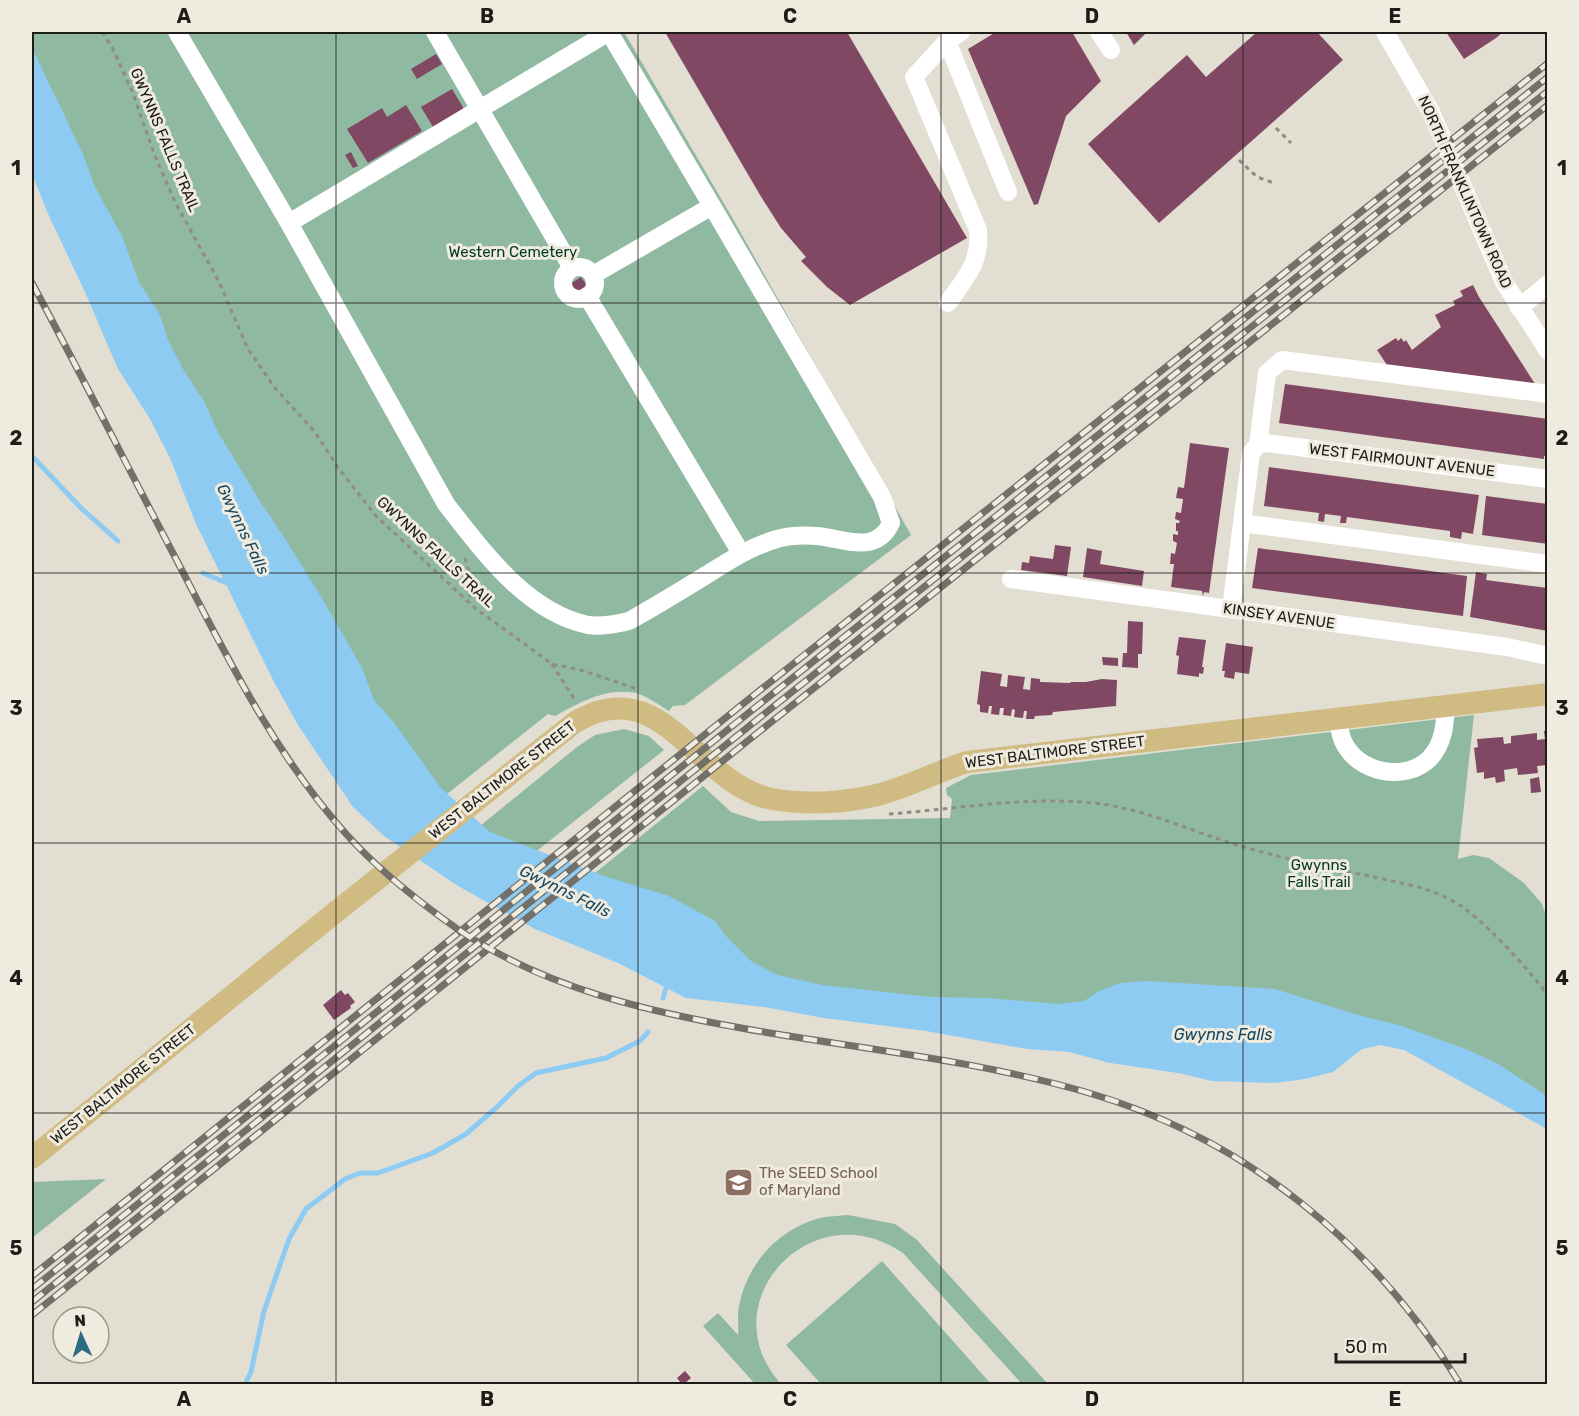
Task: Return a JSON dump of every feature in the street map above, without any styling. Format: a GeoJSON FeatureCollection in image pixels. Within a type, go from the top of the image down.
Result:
{"type":"FeatureCollection","features":[{"type":"Feature","properties":{"kind":"main road","name":"WEST BALTIMORE STREET"},"geometry":{"type":"LineString","coordinates":[[32,1158],[337,911],[580,719],[606,710],[625,709],[644,713],[663,722],[723,776],[746,791],[795,802],[822,802],[851,800],[882,794],[968,762],[1548,694]]}},
{"type":"Feature","properties":{"kind":"street"},"geometry":{"type":"LineString","coordinates":[[177,32],[289,223],[446,504],[474,540],[517,585],[544,607],[567,618],[590,625],[609,625],[629,621],[741,553],[777,539],[798,535],[867,543],[877,540],[886,533],[891,523],[882,497],[609,32],[289,223]]}},
{"type":"Feature","properties":{"kind":"street"},"geometry":{"type":"LineString","coordinates":[[435,32],[572,268]]}},
{"type":"Feature","properties":{"kind":"street"},"geometry":{"type":"LineString","coordinates":[[1099,32],[1111,50]]}},
{"type":"Feature","properties":{"kind":"street","name":"NORTH FRANKLINTOWN ROAD"},"geometry":{"type":"LineString","coordinates":[[1385,32],[1431,112],[1504,282],[1547,349]]}},
{"type":"Feature","properties":{"kind":"street"},"geometry":{"type":"LineString","coordinates":[[948,303],[972,268],[980,247],[978,230],[914,76],[954,36],[1008,192]]}},
{"type":"Feature","properties":{"kind":"street"},"geometry":{"type":"LineString","coordinates":[[593,275],[712,206]]}},
{"type":"Feature","properties":{"kind":"street"},"geometry":{"type":"LineString","coordinates":[[580,266],[588,269],[595,283],[593,291],[579,299],[571,297],[564,290],[562,282],[565,274],[572,268],[580,266]]}},
{"type":"Feature","properties":{"kind":"street"},"geometry":{"type":"LineString","coordinates":[[1519,308],[1548,284]]}},
{"type":"Feature","properties":{"kind":"street"},"geometry":{"type":"LineString","coordinates":[[587,296],[741,553]]}},
{"type":"Feature","properties":{"kind":"street"},"geometry":{"type":"LineString","coordinates":[[1231,609],[1251,453],[1258,445],[1267,373],[1282,360],[1548,394]]}},
{"type":"Feature","properties":{"kind":"street","name":"WEST FAIRMOUNT AVENUE"},"geometry":{"type":"LineString","coordinates":[[1258,445],[1266,443],[1548,479]]}},
{"type":"Feature","properties":{"kind":"street"},"geometry":{"type":"LineString","coordinates":[[1242,523],[1548,564]]}},
{"type":"Feature","properties":{"kind":"street","name":"KINSEY AVENUE"},"geometry":{"type":"LineString","coordinates":[[1011,579],[1507,647],[1548,656]]}},
{"type":"Feature","properties":{"kind":"street"},"geometry":{"type":"LineString","coordinates":[[1337,718],[1343,742],[1354,756],[1370,768],[1389,772],[1414,769],[1431,757],[1445,729],[1446,705]]}},
{"type":"Feature","properties":{"kind":"path","name":"GWYNNS FALLS TRAIL"},"geometry":{"type":"LineString","coordinates":[[102,32],[112,46],[132,91],[155,156],[175,202],[219,282],[248,349],[275,388],[314,431],[339,470],[376,516],[469,603],[552,664],[581,670],[639,690]]}},
{"type":"Feature","properties":{"kind":"path"},"geometry":{"type":"LineString","coordinates":[[1276,128],[1291,143]]}},
{"type":"Feature","properties":{"kind":"path"},"geometry":{"type":"LineString","coordinates":[[1239,160],[1257,177],[1274,183]]}},
{"type":"Feature","properties":{"kind":"path"},"geometry":{"type":"LineString","coordinates":[[461,552],[472,580],[469,603]]}},
{"type":"Feature","properties":{"kind":"path"},"geometry":{"type":"LineString","coordinates":[[552,664],[580,719]]}},
{"type":"Feature","properties":{"kind":"path"},"geometry":{"type":"LineString","coordinates":[[887,814],[1023,802],[1069,801],[1124,807],[1269,855],[1422,888],[1441,895],[1463,908],[1530,973],[1548,995]]}},
{"type":"Feature","properties":{"kind":"green space","name":"Western Cemetery"},"geometry":{"type":"Polygon","coordinates":[[[32,32],[624,32],[733,219],[911,535],[685,705],[673,706],[669,711],[640,694],[614,692],[593,697],[555,716],[548,714],[413,821],[32,137],[32,32]]]}},
{"type":"Feature","properties":{"kind":"green space","name":"Gwynns Falls Trail"},"geometry":{"type":"Polygon","coordinates":[[[1474,715],[1458,859],[1473,855],[1489,858],[1524,883],[1542,904],[1547,918],[1547,1113],[1367,1026],[1054,1026],[820,1001],[569,894],[703,786],[731,812],[759,821],[950,818],[952,799],[947,795],[946,788],[971,775],[1474,715]]]}},
{"type":"Feature","properties":{"kind":"green space"},"geometry":{"type":"Polygon","coordinates":[[[624,729],[649,736],[664,750],[495,884],[453,848],[577,747],[595,735],[624,729]]]}},
{"type":"Feature","properties":{"kind":"green space"},"geometry":{"type":"Polygon","coordinates":[[[106,1179],[32,1238],[32,1182],[106,1179]]]}},
{"type":"Feature","properties":{"kind":"green space"},"geometry":{"type":"Polygon","coordinates":[[[848,1215],[895,1224],[916,1239],[1048,1384],[1022,1384],[903,1253],[869,1237],[835,1236],[805,1245],[780,1265],[764,1290],[756,1320],[762,1353],[781,1384],[755,1384],[703,1326],[718,1313],[738,1335],[738,1309],[743,1291],[749,1276],[767,1250],[791,1230],[805,1223],[823,1217],[848,1215]]]}},
{"type":"Feature","properties":{"kind":"green space"},"geometry":{"type":"Polygon","coordinates":[[[882,1261],[991,1384],[821,1384],[786,1345],[882,1261]]]}},
{"type":"Feature","properties":{"kind":"water","name":"Gwynns Falls"},"geometry":{"type":"Polygon","coordinates":[[[32,48],[83,154],[95,187],[122,236],[139,282],[160,315],[168,340],[184,371],[204,401],[218,432],[261,503],[323,600],[362,668],[374,700],[395,724],[441,788],[490,832],[607,877],[669,896],[715,921],[725,935],[751,961],[777,975],[822,985],[931,997],[986,998],[1059,1004],[1084,1001],[1099,991],[1120,983],[1148,981],[1275,989],[1361,1016],[1399,1025],[1468,1050],[1498,1064],[1547,1096],[1547,1129],[1404,1050],[1381,1045],[1362,1049],[1333,1072],[1305,1079],[1275,1083],[1212,1081],[1178,1073],[1110,1063],[1069,1052],[1027,1049],[926,1031],[686,998],[618,963],[535,929],[458,886],[384,836],[353,807],[298,725],[273,680],[196,524],[170,458],[150,419],[118,369],[49,216],[32,174],[32,48]]]}},
{"type":"Feature","properties":{"kind":"building"},"geometry":{"type":"Polygon","coordinates":[[[665,32],[847,32],[967,238],[850,305],[827,287],[801,261],[806,257],[781,228],[760,195],[665,32]]]}},
{"type":"Feature","properties":{"kind":"building"},"geometry":{"type":"Polygon","coordinates":[[[996,32],[1072,32],[1101,81],[1066,116],[1038,204],[1034,205],[968,49],[996,32]]]}},
{"type":"Feature","properties":{"kind":"building"},"geometry":{"type":"Polygon","coordinates":[[[1126,32],[1147,32],[1134,45],[1126,32]]]}},
{"type":"Feature","properties":{"kind":"building"},"geometry":{"type":"Polygon","coordinates":[[[1257,32],[1317,32],[1343,60],[1159,223],[1088,144],[1187,55],[1206,77],[1257,32]]]}},
{"type":"Feature","properties":{"kind":"building"},"geometry":{"type":"Polygon","coordinates":[[[1446,32],[1503,32],[1464,59],[1446,32]]]}},
{"type":"Feature","properties":{"kind":"building"},"geometry":{"type":"Polygon","coordinates":[[[436,54],[442,64],[417,79],[411,69],[436,54]]]}},
{"type":"Feature","properties":{"kind":"building"},"geometry":{"type":"Polygon","coordinates":[[[452,89],[464,109],[433,127],[421,107],[452,89]]]}},
{"type":"Feature","properties":{"kind":"building"},"geometry":{"type":"Polygon","coordinates":[[[406,105],[422,131],[368,163],[347,129],[382,108],[387,117],[406,105]]]}},
{"type":"Feature","properties":{"kind":"building"},"geometry":{"type":"Polygon","coordinates":[[[351,152],[358,166],[353,168],[345,155],[351,152]]]}},
{"type":"Feature","properties":{"kind":"building"},"geometry":{"type":"Polygon","coordinates":[[[581,277],[587,286],[576,293],[570,284],[581,277]]]}},
{"type":"Feature","properties":{"kind":"building"},"geometry":{"type":"Polygon","coordinates":[[[1473,285],[1539,390],[1389,368],[1377,350],[1396,338],[1398,341],[1401,338],[1404,342],[1406,340],[1412,350],[1441,327],[1435,315],[1455,305],[1453,301],[1463,296],[1460,291],[1473,285]]]}},
{"type":"Feature","properties":{"kind":"building"},"geometry":{"type":"Polygon","coordinates":[[[1285,384],[1548,419],[1548,457],[1544,456],[1544,459],[1279,423],[1285,384]]]}},
{"type":"Feature","properties":{"kind":"building"},"geometry":{"type":"Polygon","coordinates":[[[1190,443],[1229,448],[1209,593],[1204,592],[1203,596],[1202,591],[1171,587],[1174,564],[1170,564],[1171,553],[1175,554],[1177,543],[1173,541],[1173,534],[1178,535],[1176,523],[1180,521],[1175,519],[1176,512],[1181,513],[1183,499],[1176,498],[1178,487],[1184,488],[1190,443]]]}},
{"type":"Feature","properties":{"kind":"building"},"geometry":{"type":"Polygon","coordinates":[[[1269,467],[1479,495],[1473,534],[1462,532],[1461,539],[1450,537],[1450,531],[1347,517],[1346,523],[1340,523],[1341,516],[1325,514],[1324,522],[1318,521],[1319,513],[1264,506],[1269,467]]]}},
{"type":"Feature","properties":{"kind":"building"},"geometry":{"type":"Polygon","coordinates":[[[1486,496],[1548,504],[1548,544],[1482,535],[1486,496]]]}},
{"type":"Feature","properties":{"kind":"building"},"geometry":{"type":"Polygon","coordinates":[[[1055,545],[1071,547],[1067,576],[1021,570],[1022,562],[1029,563],[1030,556],[1053,559],[1055,545]]]}},
{"type":"Feature","properties":{"kind":"building"},"geometry":{"type":"Polygon","coordinates":[[[1087,548],[1102,551],[1100,564],[1144,571],[1142,586],[1083,577],[1087,548]]]}},
{"type":"Feature","properties":{"kind":"building"},"geometry":{"type":"Polygon","coordinates":[[[1258,548],[1467,576],[1463,616],[1252,588],[1258,548]]]}},
{"type":"Feature","properties":{"kind":"building"},"geometry":{"type":"Polygon","coordinates":[[[1476,572],[1487,574],[1486,580],[1548,588],[1548,631],[1470,617],[1476,572]]]}},
{"type":"Feature","properties":{"kind":"building"},"geometry":{"type":"Polygon","coordinates":[[[1128,621],[1143,622],[1142,654],[1138,654],[1138,668],[1122,667],[1123,653],[1127,653],[1128,621]]]}},
{"type":"Feature","properties":{"kind":"building"},"geometry":{"type":"Polygon","coordinates":[[[1179,637],[1206,640],[1203,674],[1199,673],[1199,677],[1177,674],[1179,656],[1176,655],[1179,637]]]}},
{"type":"Feature","properties":{"kind":"building"},"geometry":{"type":"Polygon","coordinates":[[[1226,643],[1253,647],[1249,674],[1235,672],[1234,679],[1224,677],[1225,671],[1222,671],[1226,643]]]}},
{"type":"Feature","properties":{"kind":"building"},"geometry":{"type":"Polygon","coordinates":[[[1102,657],[1118,658],[1118,666],[1103,665],[1102,657]]]}},
{"type":"Feature","properties":{"kind":"building"},"geometry":{"type":"Polygon","coordinates":[[[981,671],[1002,674],[1000,686],[1007,687],[1008,675],[1025,677],[1023,689],[1030,690],[1031,678],[1040,679],[1040,682],[1070,683],[1102,679],[1117,680],[1116,706],[1053,712],[1052,715],[1035,716],[1034,719],[1026,719],[1027,711],[1024,711],[1023,718],[1014,717],[1015,710],[1012,709],[1011,716],[1003,715],[1004,708],[1000,708],[999,715],[991,714],[992,706],[989,706],[988,713],[980,712],[980,705],[977,704],[981,671]]]}},
{"type":"Feature","properties":{"kind":"building"},"geometry":{"type":"Polygon","coordinates":[[[1544,731],[1548,731],[1548,765],[1537,766],[1538,773],[1518,775],[1517,768],[1504,770],[1505,781],[1496,783],[1495,777],[1484,779],[1484,772],[1477,773],[1474,748],[1478,747],[1477,739],[1503,737],[1504,744],[1511,743],[1511,736],[1537,733],[1537,740],[1545,739],[1544,731]]]}},
{"type":"Feature","properties":{"kind":"building"},"geometry":{"type":"Polygon","coordinates":[[[1539,777],[1541,792],[1531,793],[1530,779],[1539,777]]]}},
{"type":"Feature","properties":{"kind":"building"},"geometry":{"type":"Polygon","coordinates":[[[341,990],[345,995],[348,993],[355,1002],[350,1006],[351,1008],[334,1020],[323,1005],[341,990]]]}},
{"type":"Feature","properties":{"kind":"building"},"geometry":{"type":"Polygon","coordinates":[[[685,1371],[691,1378],[681,1383],[677,1378],[685,1371]]]}},
{"type":"Feature","properties":{"kind":"waterway"},"geometry":{"type":"LineString","coordinates":[[32,456],[81,508],[118,541]]}},
{"type":"Feature","properties":{"kind":"waterway"},"geometry":{"type":"LineString","coordinates":[[203,573],[229,584]]}},
{"type":"Feature","properties":{"kind":"waterway"},"geometry":{"type":"LineString","coordinates":[[663,998],[668,982]]}},
{"type":"Feature","properties":{"kind":"waterway"},"geometry":{"type":"LineString","coordinates":[[245,1384],[251,1372],[264,1311],[289,1239],[306,1209],[345,1179],[360,1173],[378,1173],[433,1153],[466,1134],[518,1086],[536,1073],[606,1058],[640,1041],[648,1032]]}},
{"type":"Feature","properties":{"kind":"railway"},"geometry":{"type":"LineString","coordinates":[[32,1276],[744,703],[1548,63]]}},
{"type":"Feature","properties":{"kind":"railway"},"geometry":{"type":"LineString","coordinates":[[32,1289],[751,711],[1548,77]]}},
{"type":"Feature","properties":{"kind":"railway"},"geometry":{"type":"LineString","coordinates":[[32,1302],[758,719],[1548,91]]}},
{"type":"Feature","properties":{"kind":"railway"},"geometry":{"type":"LineString","coordinates":[[32,1315],[765,727],[1548,105]]}},
{"type":"Feature","properties":{"kind":"railway"},"geometry":{"type":"LineString","coordinates":[[32,283],[213,630],[274,737],[296,771],[347,835],[380,868],[429,909],[480,943],[519,964],[560,982],[644,1008],[776,1034],[1012,1074],[1089,1093],[1147,1113],[1202,1139],[1254,1169],[1302,1204],[1347,1243],[1388,1286],[1426,1333],[1460,1384]]}},
{"type":"Feature","properties":{"kind":"place","name":"The SEED School of Maryland"},"geometry":{"type":"Point","coordinates":[738,1182]}}]}
